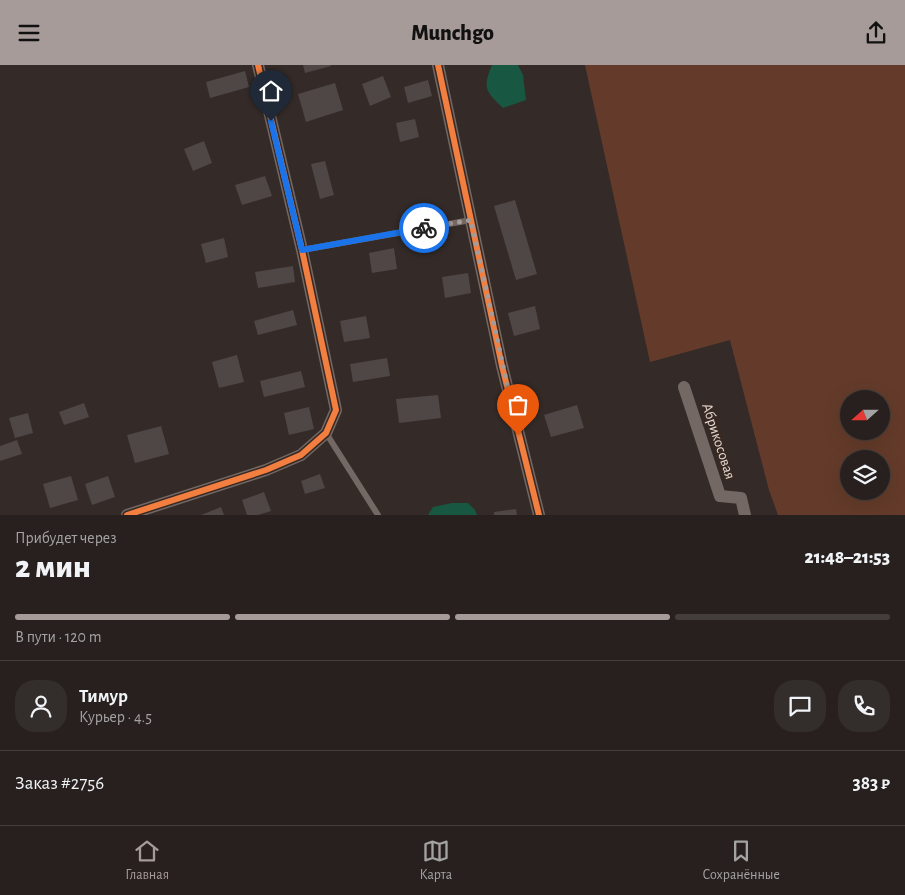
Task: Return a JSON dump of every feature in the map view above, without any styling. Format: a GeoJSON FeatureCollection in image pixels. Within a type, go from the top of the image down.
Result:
{"type":"FeatureCollection","features":[{"type":"Feature","properties":{"kind":"street"},"geometry":{"type":"LineString","coordinates":[[127,515],[266,470],[301,455],[326,433],[336,410],[302,250],[258,65]]}},
{"type":"Feature","properties":{"kind":"street"},"geometry":{"type":"LineString","coordinates":[[438,65],[502,366],[539,515]]}},
{"type":"Feature","properties":{"kind":"street","name":"Абрикосовая"},"geometry":{"type":"LineString","coordinates":[[684,387],[720,496],[741,498],[746,515]]}},
{"type":"Feature","properties":{"kind":"lane"},"geometry":{"type":"LineString","coordinates":[[302,250],[471,220]]}},
{"type":"Feature","properties":{"kind":"lane"},"geometry":{"type":"LineString","coordinates":[[326,433],[378,515]]}},
{"type":"Feature","properties":{"kind":"shaded area"},"geometry":{"type":"Polygon","coordinates":[[[492,65],[518,65],[523,75],[526,100],[503,108],[497,102],[487,89],[487,79],[492,65]]]}},
{"type":"Feature","properties":{"kind":"shaded area"},"geometry":{"type":"Polygon","coordinates":[[[585,65],[905,65],[905,515],[778,515],[769,490],[730,340],[650,362],[585,65]]]}},
{"type":"Feature","properties":{"kind":"shaded area"},"geometry":{"type":"Polygon","coordinates":[[[452,503],[468,503],[477,515],[428,515],[433,507],[452,503]]]}},
{"type":"Feature","properties":{"kind":"building"},"geometry":{"type":"Polygon","coordinates":[[[303,65],[331,65],[331,66],[305,73],[303,65]]]}},
{"type":"Feature","properties":{"kind":"building"},"geometry":{"type":"Polygon","coordinates":[[[245,71],[249,87],[210,98],[206,82],[245,71]]]}},
{"type":"Feature","properties":{"kind":"building"},"geometry":{"type":"Polygon","coordinates":[[[383,76],[391,97],[370,106],[362,84],[383,76]]]}},
{"type":"Feature","properties":{"kind":"building"},"geometry":{"type":"Polygon","coordinates":[[[428,80],[432,96],[408,103],[404,87],[428,80]]]}},
{"type":"Feature","properties":{"kind":"building"},"geometry":{"type":"Polygon","coordinates":[[[335,83],[343,110],[306,122],[298,94],[335,83]]]}},
{"type":"Feature","properties":{"kind":"building"},"geometry":{"type":"Polygon","coordinates":[[[415,119],[419,137],[400,142],[396,123],[415,119]]]}},
{"type":"Feature","properties":{"kind":"building"},"geometry":{"type":"Polygon","coordinates":[[[204,141],[212,163],[193,171],[184,149],[204,141]]]}},
{"type":"Feature","properties":{"kind":"building"},"geometry":{"type":"Polygon","coordinates":[[[325,161],[334,195],[320,199],[311,164],[325,161]]]}},
{"type":"Feature","properties":{"kind":"building"},"geometry":{"type":"Polygon","coordinates":[[[265,176],[272,196],[242,205],[235,185],[265,176]]]}},
{"type":"Feature","properties":{"kind":"building"},"geometry":{"type":"Polygon","coordinates":[[[515,200],[537,274],[516,280],[494,206],[515,200]]]}},
{"type":"Feature","properties":{"kind":"building"},"geometry":{"type":"Polygon","coordinates":[[[224,238],[228,257],[206,263],[201,244],[224,238]]]}},
{"type":"Feature","properties":{"kind":"building"},"geometry":{"type":"Polygon","coordinates":[[[394,248],[397,269],[372,273],[369,253],[394,248]]]}},
{"type":"Feature","properties":{"kind":"building"},"geometry":{"type":"Polygon","coordinates":[[[293,266],[295,282],[258,288],[255,272],[293,266]]]}},
{"type":"Feature","properties":{"kind":"building"},"geometry":{"type":"Polygon","coordinates":[[[468,273],[471,293],[445,298],[442,277],[468,273]]]}},
{"type":"Feature","properties":{"kind":"building"},"geometry":{"type":"Polygon","coordinates":[[[535,306],[540,329],[514,336],[508,313],[535,306]]]}},
{"type":"Feature","properties":{"kind":"building"},"geometry":{"type":"Polygon","coordinates":[[[293,310],[297,325],[258,335],[254,321],[293,310]]]}},
{"type":"Feature","properties":{"kind":"building"},"geometry":{"type":"Polygon","coordinates":[[[366,316],[370,338],[344,342],[340,321],[366,316]]]}},
{"type":"Feature","properties":{"kind":"building"},"geometry":{"type":"Polygon","coordinates":[[[237,355],[244,382],[219,388],[212,362],[237,355]]]}},
{"type":"Feature","properties":{"kind":"building"},"geometry":{"type":"Polygon","coordinates":[[[387,358],[390,376],[353,382],[350,364],[387,358]]]}},
{"type":"Feature","properties":{"kind":"building"},"geometry":{"type":"Polygon","coordinates":[[[301,371],[305,387],[264,397],[260,381],[301,371]]]}},
{"type":"Feature","properties":{"kind":"building"},"geometry":{"type":"Polygon","coordinates":[[[438,395],[441,418],[399,423],[396,399],[438,395]]]}},
{"type":"Feature","properties":{"kind":"building"},"geometry":{"type":"Polygon","coordinates":[[[84,403],[89,417],[64,425],[59,412],[84,403]]]}},
{"type":"Feature","properties":{"kind":"building"},"geometry":{"type":"Polygon","coordinates":[[[577,405],[584,428],[551,437],[544,415],[577,405]]]}},
{"type":"Feature","properties":{"kind":"building"},"geometry":{"type":"Polygon","coordinates":[[[309,407],[314,429],[289,435],[284,413],[309,407]]]}},
{"type":"Feature","properties":{"kind":"building"},"geometry":{"type":"Polygon","coordinates":[[[28,413],[33,433],[15,438],[9,418],[28,413]]]}},
{"type":"Feature","properties":{"kind":"building"},"geometry":{"type":"Polygon","coordinates":[[[161,426],[169,454],[135,463],[127,435],[161,426]]]}},
{"type":"Feature","properties":{"kind":"building"},"geometry":{"type":"Polygon","coordinates":[[[17,440],[22,454],[0,461],[0,446],[17,440]]]}},
{"type":"Feature","properties":{"kind":"building"},"geometry":{"type":"Polygon","coordinates":[[[320,474],[325,488],[305,494],[301,481],[320,474]]]}},
{"type":"Feature","properties":{"kind":"building"},"geometry":{"type":"Polygon","coordinates":[[[71,476],[78,500],[50,508],[43,484],[71,476]]]}},
{"type":"Feature","properties":{"kind":"building"},"geometry":{"type":"Polygon","coordinates":[[[108,476],[115,497],[92,505],[85,484],[108,476]]]}},
{"type":"Feature","properties":{"kind":"building"},"geometry":{"type":"Polygon","coordinates":[[[264,492],[271,511],[258,515],[247,515],[242,500],[264,492]]]}},
{"type":"Feature","properties":{"kind":"building"},"geometry":{"type":"Polygon","coordinates":[[[221,507],[224,515],[201,515],[221,507]]]}},
{"type":"Feature","properties":{"kind":"building"},"geometry":{"type":"Polygon","coordinates":[[[516,509],[517,515],[494,515],[494,512],[516,509]]]}},
{"type":"Feature","properties":{"kind":"cycle path"},"geometry":{"type":"LineString","coordinates":[[127,515],[266,470],[301,455],[326,433],[336,410],[302,250],[258,65]]}},
{"type":"Feature","properties":{"kind":"cycle path"},"geometry":{"type":"LineString","coordinates":[[438,65],[502,366],[539,515]]}},
{"type":"Feature","properties":{"kind":"way so far"},"geometry":{"type":"LineString","coordinates":[[424,228],[471,220],[518,435]]}},
{"type":"Feature","properties":{"kind":"route"},"geometry":{"type":"LineString","coordinates":[[271,121],[302,250],[424,228]]}}]}
